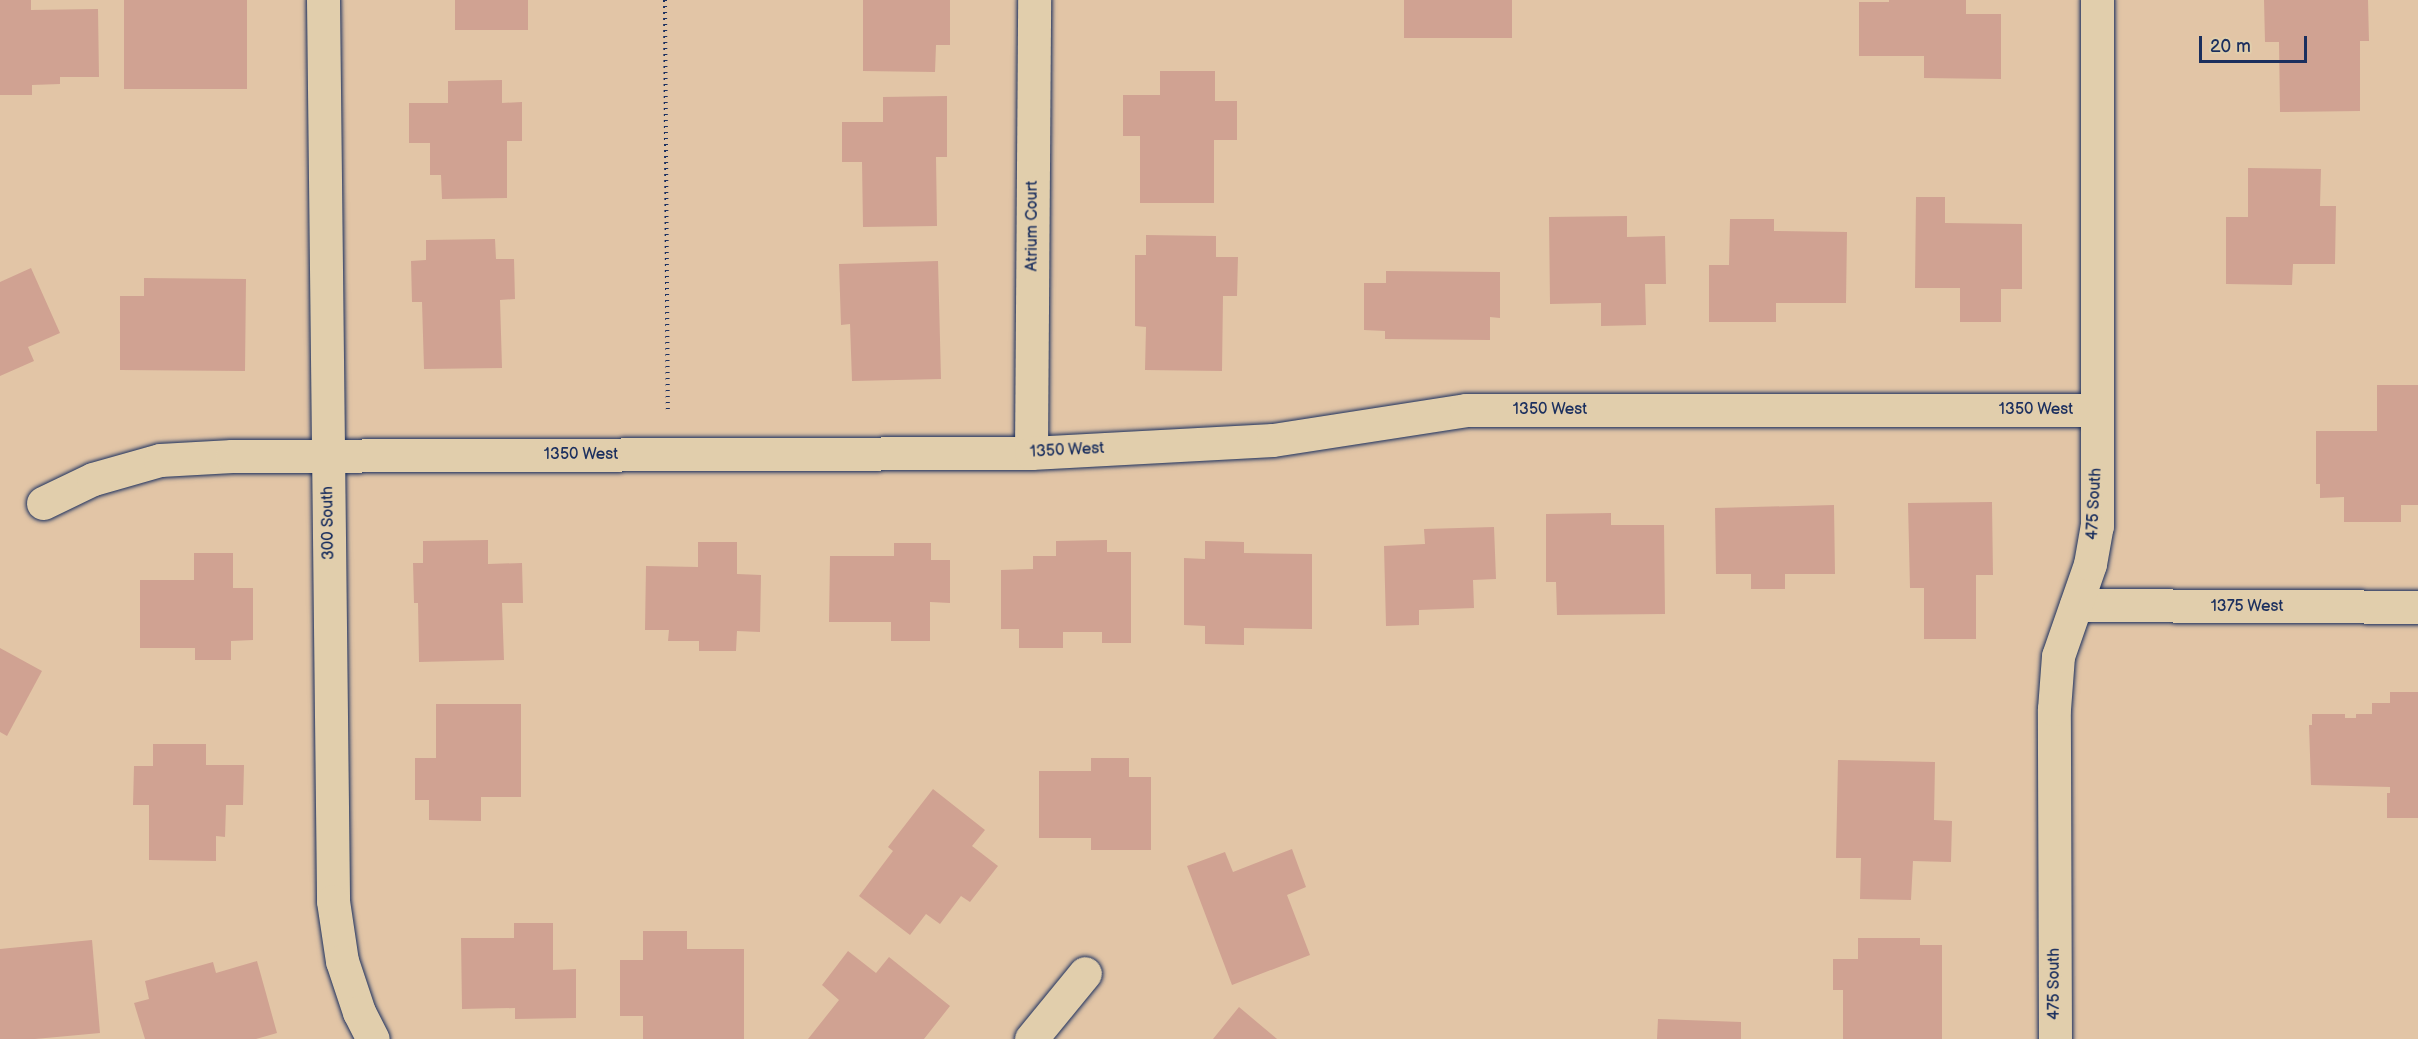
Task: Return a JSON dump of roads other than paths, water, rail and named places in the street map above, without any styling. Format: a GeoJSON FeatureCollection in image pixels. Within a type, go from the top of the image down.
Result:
{"type":"FeatureCollection","features":[{"type":"Feature","properties":{"kind":"street","name":"300 South"},"geometry":{"type":"LineString","coordinates":[[323,0],[333,901],[342,961],[359,1012],[373,1039]]}},
{"type":"Feature","properties":{"kind":"street","name":"Atrium Court"},"geometry":{"type":"LineString","coordinates":[[1031,453],[1034,0]]}},
{"type":"Feature","properties":{"kind":"street","name":"475 South"},"geometry":{"type":"LineString","coordinates":[[2055,1039],[2054,709],[2058,656],[2090,564],[2097,526],[2097,0]]}},
{"type":"Feature","properties":{"kind":"street","name":"1350 West"},"geometry":{"type":"LineString","coordinates":[[43,503],[93,479],[159,460],[232,456],[1031,453],[1273,440],[1466,410],[2097,410]]}},
{"type":"Feature","properties":{"kind":"street","name":"1375 West"},"geometry":{"type":"LineString","coordinates":[[2076,605],[2418,607]]}},
{"type":"Feature","properties":{"kind":"street"},"geometry":{"type":"LineString","coordinates":[[1031,1039],[1085,973]]}}]}
